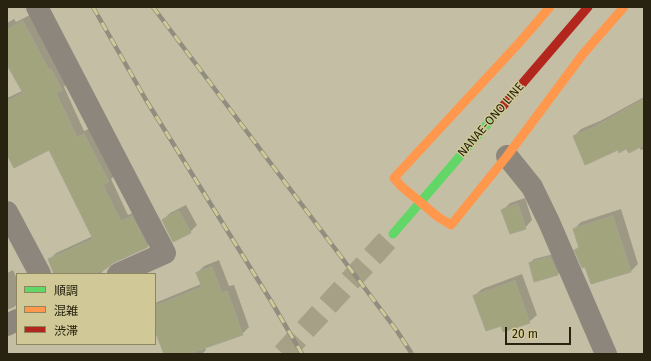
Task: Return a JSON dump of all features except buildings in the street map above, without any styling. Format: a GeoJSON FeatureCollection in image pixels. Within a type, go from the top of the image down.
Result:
{"type":"FeatureCollection","features":[{"type":"Feature","properties":{"kind":"street"},"geometry":{"type":"LineString","coordinates":[[37,7],[165,253],[120,273]]}},
{"type":"Feature","properties":{"kind":"street"},"geometry":{"type":"LineString","coordinates":[[550,7],[519,43],[394,178],[401,186],[438,217],[450,225],[507,156],[583,54],[624,7]]}},
{"type":"Feature","properties":{"kind":"street","name":"NANAE-ONO LINE"},"geometry":{"type":"LineString","coordinates":[[393,234],[588,7]]}},
{"type":"Feature","properties":{"kind":"street"},"geometry":{"type":"LineString","coordinates":[[507,156],[532,187],[549,222],[606,354]]}},
{"type":"Feature","properties":{"kind":"street"},"geometry":{"type":"LineString","coordinates":[[7,212],[39,273]]}},
{"type":"Feature","properties":{"kind":"street"},"geometry":{"type":"LineString","coordinates":[[7,325],[16,320]]}},
{"type":"Feature","properties":{"kind":"tunnel"},"geometry":{"type":"LineString","coordinates":[[283,354],[393,234]]}},
{"type":"Feature","properties":{"kind":"railway"},"geometry":{"type":"LineString","coordinates":[[93,7],[146,100],[271,301],[302,354]]}},
{"type":"Feature","properties":{"kind":"railway"},"geometry":{"type":"LineString","coordinates":[[153,7],[397,331],[412,354]]}},
{"type":"Feature","properties":{"kind":"traffic: fast"},"geometry":{"type":"LineString","coordinates":[[393,234],[503,106]]}},
{"type":"Feature","properties":{"kind":"traffic: slow"},"geometry":{"type":"LineString","coordinates":[[401,186],[394,178],[519,43],[550,7]]}},
{"type":"Feature","properties":{"kind":"traffic: slow"},"geometry":{"type":"LineString","coordinates":[[438,217],[451,225],[507,156],[583,54],[624,7]]}},
{"type":"Feature","properties":{"kind":"traffic: slow"},"geometry":{"type":"LineString","coordinates":[[401,186],[438,217]]}},
{"type":"Feature","properties":{"kind":"traffic: jam"},"geometry":{"type":"LineString","coordinates":[[503,106],[588,7]]}}]}
